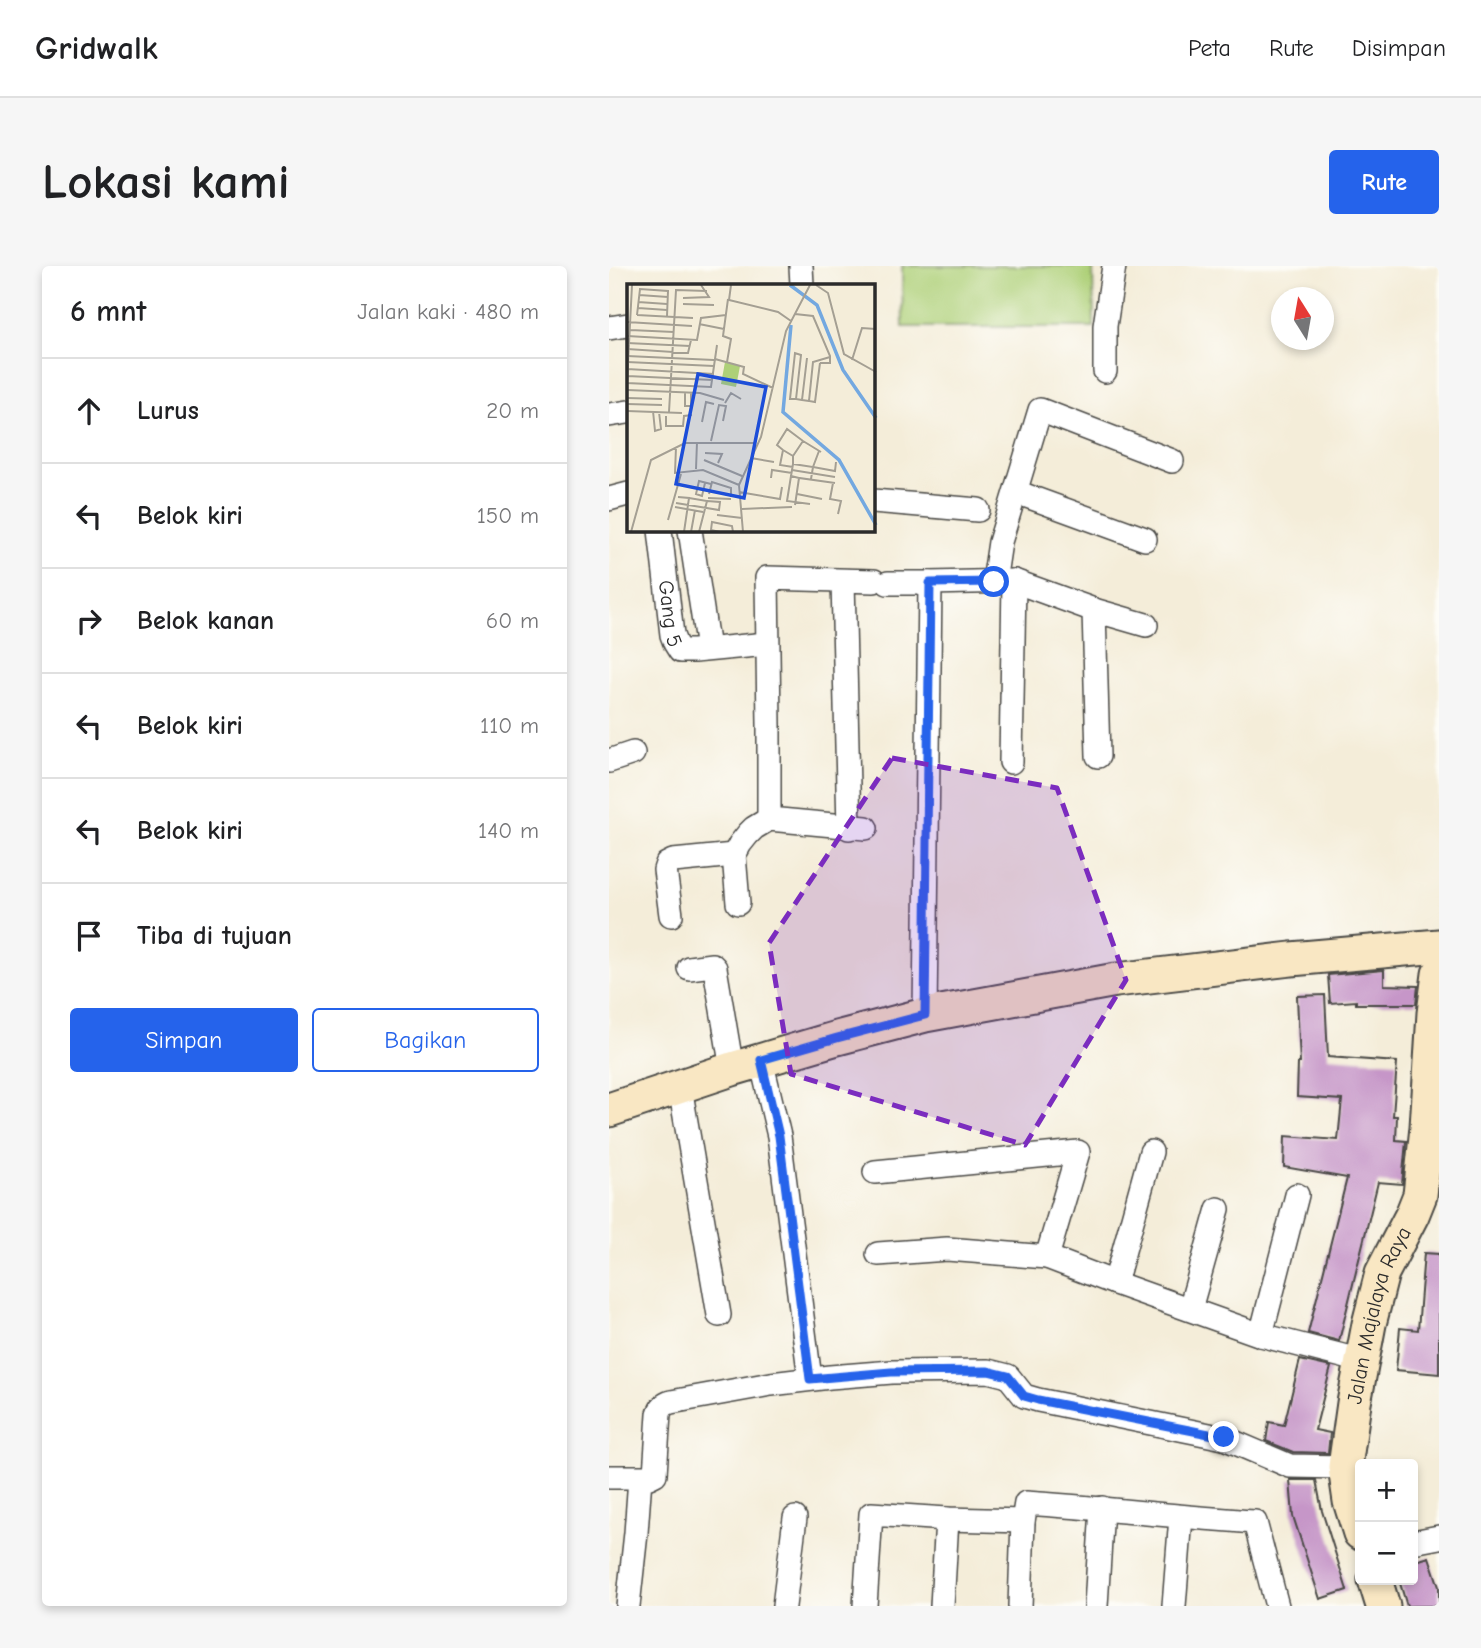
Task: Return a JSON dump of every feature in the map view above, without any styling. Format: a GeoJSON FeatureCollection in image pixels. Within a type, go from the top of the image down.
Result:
{"type":"FeatureCollection","features":[{"type":"Feature","properties":{"kind":"street"},"geometry":{"type":"LineString","coordinates":[[801,266],[802,284]]}},
{"type":"Feature","properties":{"kind":"street"},"geometry":{"type":"LineString","coordinates":[[1105,371],[1105,326],[1114,266]]}},
{"type":"Feature","properties":{"kind":"street"},"geometry":{"type":"LineString","coordinates":[[609,328],[627,325]]}},
{"type":"Feature","properties":{"kind":"street"},"geometry":{"type":"LineString","coordinates":[[1011,762],[1000,542],[1040,410],[1173,461]]}},
{"type":"Feature","properties":{"kind":"street"},"geometry":{"type":"LineString","coordinates":[[609,415],[627,412]]}},
{"type":"Feature","properties":{"kind":"street"},"geometry":{"type":"LineString","coordinates":[[1016,492],[1145,539]]}},
{"type":"Feature","properties":{"kind":"street"},"geometry":{"type":"LineString","coordinates":[[609,499],[627,495]]}},
{"type":"Feature","properties":{"kind":"street"},"geometry":{"type":"LineString","coordinates":[[875,501],[978,510]]}},
{"type":"Feature","properties":{"kind":"street","name":"Gang 5"},"geometry":{"type":"LineString","coordinates":[[660,532],[671,627],[680,651],[767,644]]}},
{"type":"Feature","properties":{"kind":"street"},"geometry":{"type":"LineString","coordinates":[[690,532],[708,649]]}},
{"type":"Feature","properties":{"kind":"street"},"geometry":{"type":"LineString","coordinates":[[769,819],[767,578],[930,583],[1004,581],[1146,625]]}},
{"type":"Feature","properties":{"kind":"street"},"geometry":{"type":"LineString","coordinates":[[738,903],[734,855],[754,828],[769,819],[857,828],[843,581]]}},
{"type":"Feature","properties":{"kind":"street"},"geometry":{"type":"LineString","coordinates":[[925,1015],[930,583]]}},
{"type":"Feature","properties":{"kind":"street"},"geometry":{"type":"LineString","coordinates":[[1094,610],[1098,756]]}},
{"type":"Feature","properties":{"kind":"street"},"geometry":{"type":"LineString","coordinates":[[609,761],[633,753]]}},
{"type":"Feature","properties":{"kind":"street"},"geometry":{"type":"LineString","coordinates":[[671,915],[665,870],[667,864],[673,861],[734,855]]}},
{"type":"Feature","properties":{"kind":"street"},"geometry":{"type":"LineString","coordinates":[[609,1110],[747,1064],[925,1015],[1116,980],[1291,959],[1439,946]]}},
{"type":"Feature","properties":{"kind":"street"},"geometry":{"type":"LineString","coordinates":[[689,968],[712,965],[715,968],[747,1064],[779,1136],[810,1379]]}},
{"type":"Feature","properties":{"kind":"street","name":"Jalan Majalaya Raya"},"geometry":{"type":"LineString","coordinates":[[1357,1522],[1350,1501],[1345,1467],[1369,1324],[1382,1273],[1420,1195],[1433,1127],[1434,1013],[1439,974]]}},
{"type":"Feature","properties":{"kind":"street"},"geometry":{"type":"LineString","coordinates":[[680,1087],[719,1315]]}},
{"type":"Feature","properties":{"kind":"street"},"geometry":{"type":"LineString","coordinates":[[875,1172],[1077,1152],[1047,1257]]}},
{"type":"Feature","properties":{"kind":"street"},"geometry":{"type":"LineString","coordinates":[[1115,1283],[1151,1152]]}},
{"type":"Feature","properties":{"kind":"street"},"geometry":{"type":"LineString","coordinates":[[1261,1335],[1297,1195]]}},
{"type":"Feature","properties":{"kind":"street"},"geometry":{"type":"LineString","coordinates":[[1190,1309],[1218,1209]]}},
{"type":"Feature","properties":{"kind":"street"},"geometry":{"type":"LineString","coordinates":[[878,1254],[947,1250],[1047,1257],[1261,1335],[1362,1361]]}},
{"type":"Feature","properties":{"kind":"street"},"geometry":{"type":"LineString","coordinates":[[609,1477],[649,1478],[655,1474],[659,1414],[665,1404],[771,1384],[891,1372],[988,1371],[1008,1376],[1024,1396],[1038,1400],[1224,1437],[1290,1466],[1345,1467]]}},
{"type":"Feature","properties":{"kind":"street"},"geometry":{"type":"LineString","coordinates":[[628,1606],[640,1478]]}},
{"type":"Feature","properties":{"kind":"street"},"geometry":{"type":"LineString","coordinates":[[1020,1606],[1026,1503],[1255,1522],[1277,1606]]}},
{"type":"Feature","properties":{"kind":"street"},"geometry":{"type":"LineString","coordinates":[[1096,1606],[1101,1508]]}},
{"type":"Feature","properties":{"kind":"street"},"geometry":{"type":"LineString","coordinates":[[865,1606],[871,1514],[1023,1521]]}},
{"type":"Feature","properties":{"kind":"street"},"geometry":{"type":"LineString","coordinates":[[1174,1606],[1181,1517]]}},
{"type":"Feature","properties":{"kind":"street"},"geometry":{"type":"LineString","coordinates":[[784,1606],[795,1518]]}},
{"type":"Feature","properties":{"kind":"street"},"geometry":{"type":"LineString","coordinates":[[942,1606],[947,1519]]}},
{"type":"Feature","properties":{"kind":"street"},"geometry":{"type":"LineString","coordinates":[[1418,1541],[1439,1537]]}},
{"type":"Feature","properties":{"kind":"highlighted area"},"geometry":{"type":"Polygon","coordinates":[[[892,758],[1057,788],[1126,980],[1025,1145],[791,1074],[769,943],[892,758]]]}},
{"type":"Feature","properties":{"kind":"green space"},"geometry":{"type":"Polygon","coordinates":[[[902,266],[1093,266],[1094,327],[903,327],[902,266]]]}},
{"type":"Feature","properties":{"kind":"building"},"geometry":{"type":"Polygon","coordinates":[[[1384,970],[1384,985],[1418,986],[1416,1004],[1356,1004],[1356,1001],[1330,1003],[1328,975],[1384,970]]]}},
{"type":"Feature","properties":{"kind":"building"},"geometry":{"type":"Polygon","coordinates":[[[1325,995],[1328,1057],[1397,1062],[1393,1116],[1397,1116],[1396,1140],[1406,1141],[1402,1184],[1378,1182],[1339,1341],[1308,1333],[1347,1178],[1284,1167],[1285,1136],[1338,1140],[1342,1100],[1297,1097],[1300,1063],[1297,996],[1325,995]]]}},
{"type":"Feature","properties":{"kind":"building"},"geometry":{"type":"Polygon","coordinates":[[[1424,1253],[1439,1254],[1439,1374],[1396,1370],[1400,1328],[1418,1330],[1424,1253]]]}},
{"type":"Feature","properties":{"kind":"building"},"geometry":{"type":"Polygon","coordinates":[[[1300,1360],[1331,1367],[1315,1430],[1330,1433],[1328,1453],[1293,1452],[1266,1441],[1269,1422],[1284,1425],[1300,1360]]]}},
{"type":"Feature","properties":{"kind":"building"},"geometry":{"type":"Polygon","coordinates":[[[1290,1480],[1316,1480],[1322,1511],[1347,1590],[1320,1599],[1293,1516],[1290,1480]]]}},
{"type":"Feature","properties":{"kind":"building"},"geometry":{"type":"Polygon","coordinates":[[[1429,1557],[1439,1587],[1439,1606],[1407,1606],[1401,1585],[1418,1585],[1418,1560],[1429,1557]]]}},
{"type":"Feature","properties":{"kind":"route"},"geometry":{"type":"LineString","coordinates":[[994,582],[930,583],[925,1015],[761,1060],[779,1136],[810,1379],[891,1372],[988,1371],[1008,1376],[1024,1396],[1038,1400],[1224,1437]]}}]}
